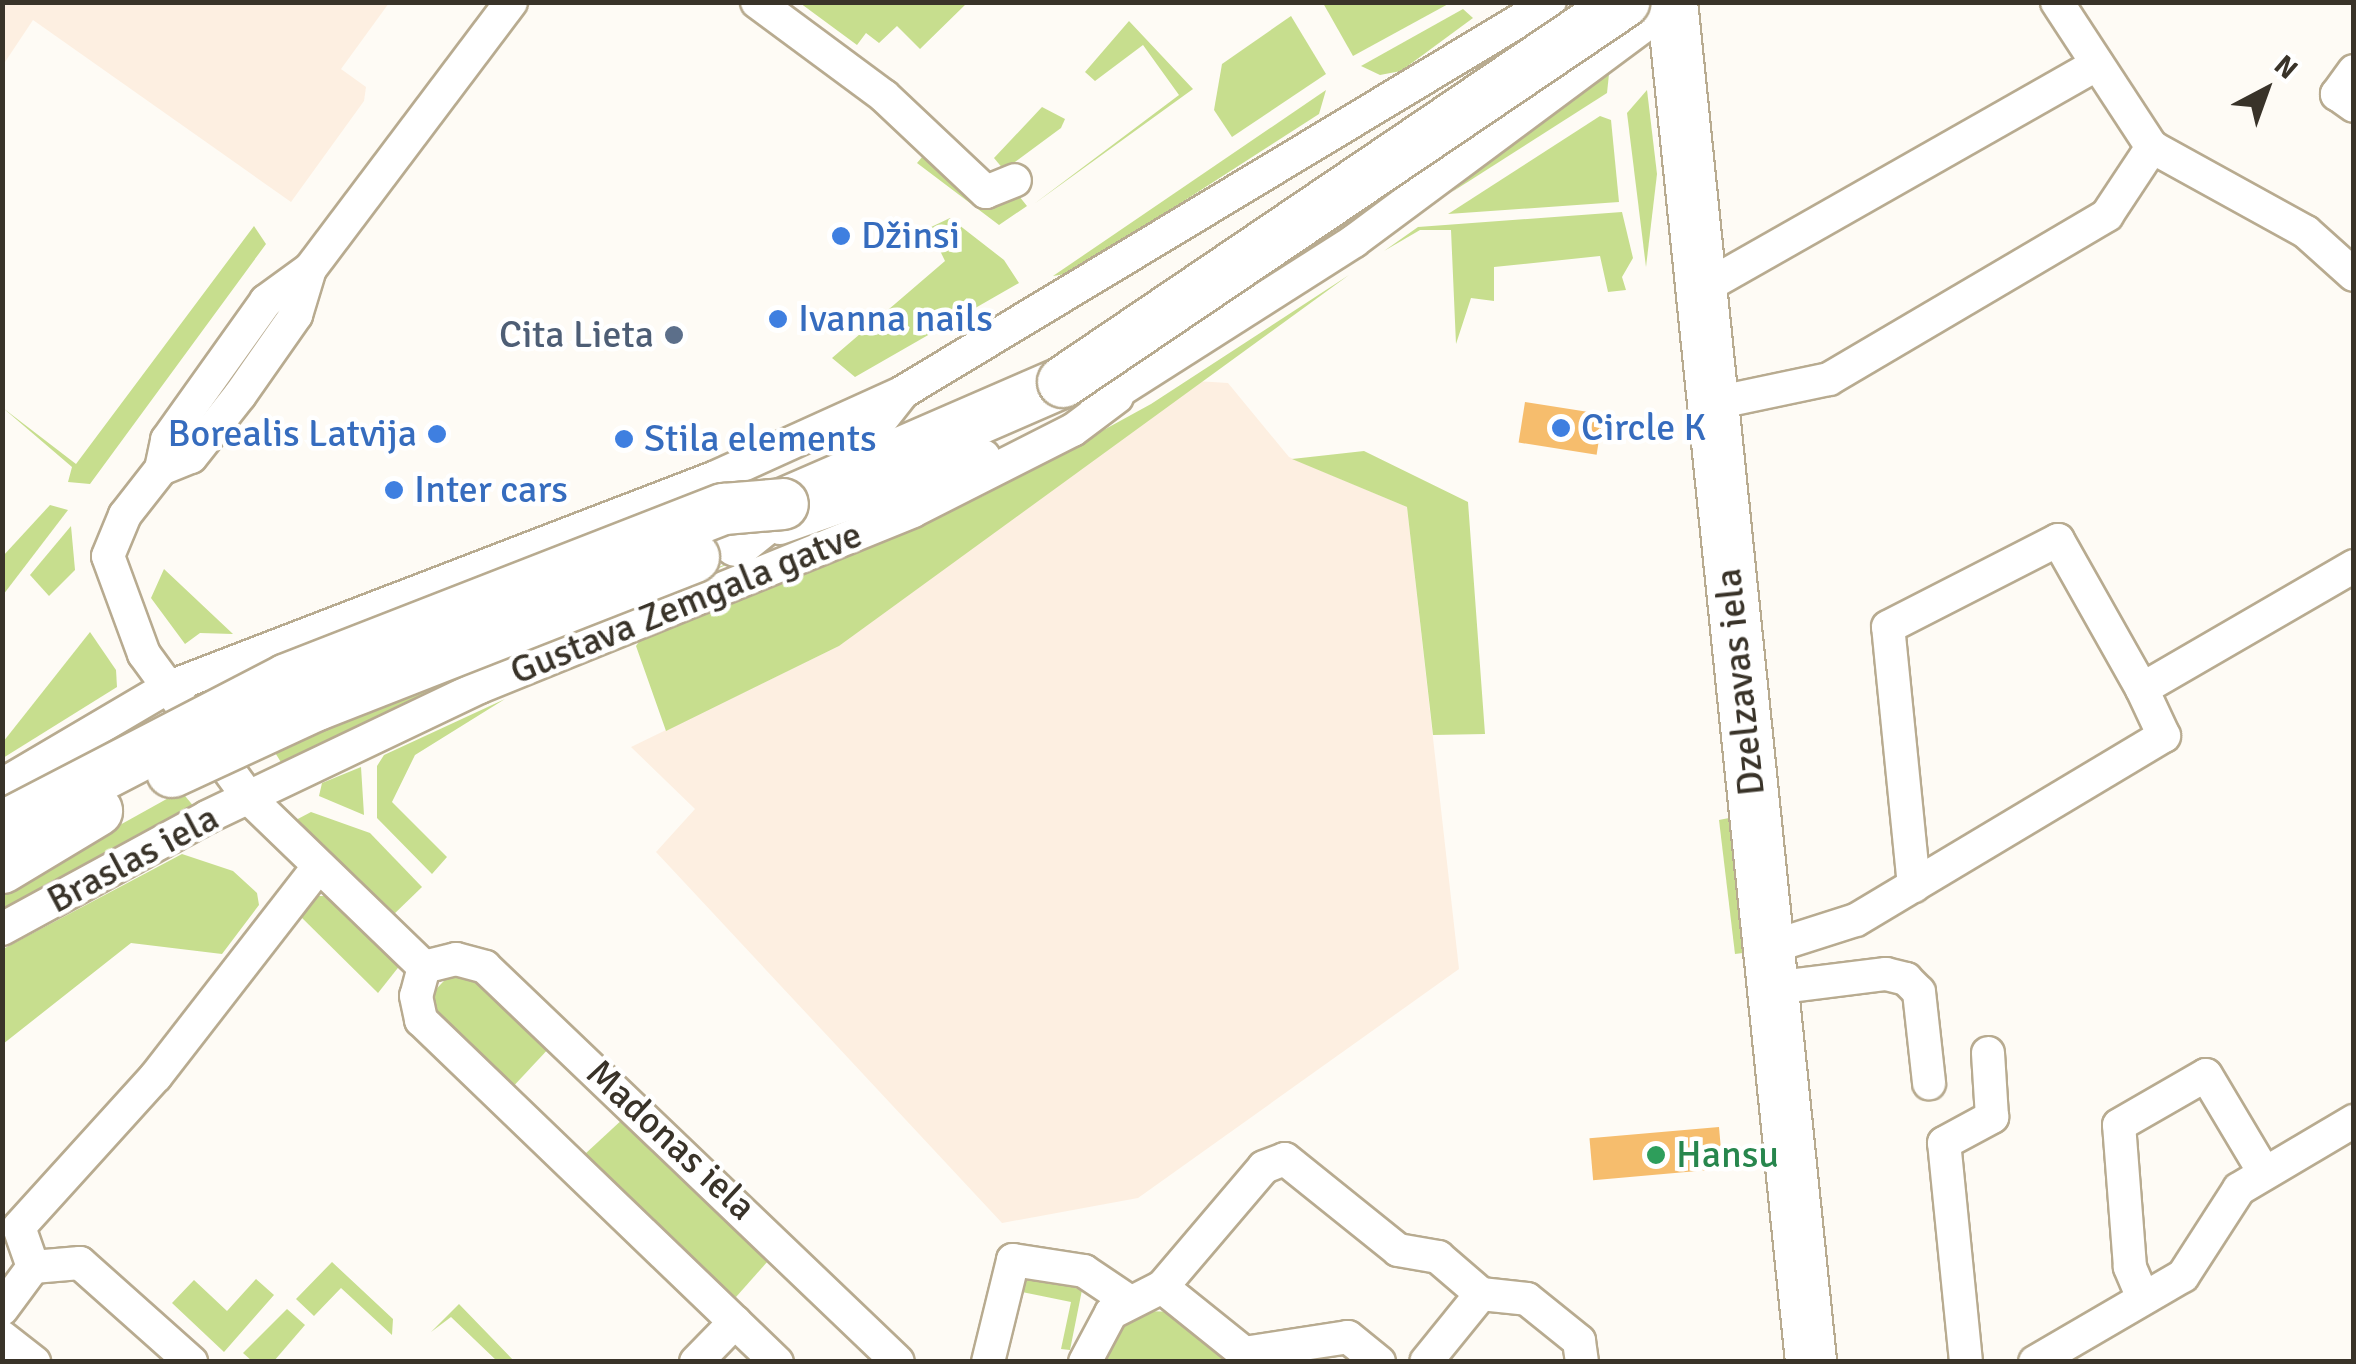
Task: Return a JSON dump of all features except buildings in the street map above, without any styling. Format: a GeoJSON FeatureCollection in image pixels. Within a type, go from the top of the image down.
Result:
{"type":"FeatureCollection","features":[{"type":"Feature","properties":{"kind":"main road","name":"Dzelzavas iela"},"geometry":{"type":"LineString","coordinates":[[1661,3],[1698,291],[1812,1362]]}},
{"type":"Feature","properties":{"kind":"main road","name":"Gustava Zemgala gatve"},"geometry":{"type":"LineString","coordinates":[[2,826],[287,678],[724,509],[783,504],[1064,382],[1661,3]]}},
{"type":"Feature","properties":{"kind":"main road","name":"Gustava Zemgala gatve"},"geometry":{"type":"LineString","coordinates":[[2,868],[110,804],[265,727],[738,540],[783,504]]}},
{"type":"Feature","properties":{"kind":"street","name":"Braslas iela"},"geometry":{"type":"LineString","coordinates":[[2,929],[249,798],[167,688],[124,616],[108,556],[120,524],[161,469],[166,440],[266,301],[310,269],[511,2]]}},
{"type":"Feature","properties":{"kind":"street"},"geometry":{"type":"LineString","coordinates":[[757,2],[884,96],[986,192],[1016,180]]}},
{"type":"Feature","properties":{"kind":"street","name":"Gustava Zemgala gatve"},"geometry":{"type":"LineString","coordinates":[[167,688],[698,484],[903,392],[1550,2]]}},
{"type":"Feature","properties":{"kind":"street"},"geometry":{"type":"LineString","coordinates":[[2057,2],[2152,147],[2306,232],[2354,275]]}},
{"type":"Feature","properties":{"kind":"street","name":"Gustava Zemgala gatve"},"geometry":{"type":"LineString","coordinates":[[249,798],[480,687],[914,511],[1073,430],[1354,242],[1523,116],[1661,3]]}},
{"type":"Feature","properties":{"kind":"street"},"geometry":{"type":"LineString","coordinates":[[1463,53],[1510,66],[1523,116]]}},
{"type":"Feature","properties":{"kind":"street"},"geometry":{"type":"LineString","coordinates":[[1698,291],[2097,64]]}},
{"type":"Feature","properties":{"kind":"street"},"geometry":{"type":"LineString","coordinates":[[2354,71],[2337,94],[2354,106]]}},
{"type":"Feature","properties":{"kind":"street"},"geometry":{"type":"LineString","coordinates":[[1710,404],[1829,379],[2107,215],[2152,147]]}},
{"type":"Feature","properties":{"kind":"street","name":"Gustava Zemgala gatve"},"geometry":{"type":"LineString","coordinates":[[829,486],[903,392]]}},
{"type":"Feature","properties":{"kind":"street","name":"Gustava Zemgala gatve"},"geometry":{"type":"LineString","coordinates":[[738,540],[973,461],[1117,398]]}},
{"type":"Feature","properties":{"kind":"street"},"geometry":{"type":"LineString","coordinates":[[1771,968],[1914,886],[2164,736],[2142,689],[2058,540],[1888,627],[1914,886]]}},
{"type":"Feature","properties":{"kind":"street"},"geometry":{"type":"LineString","coordinates":[[2142,689],[2354,566]]}},
{"type":"Feature","properties":{"kind":"street"},"geometry":{"type":"LineString","coordinates":[[2,785],[167,688]]}},
{"type":"Feature","properties":{"kind":"street"},"geometry":{"type":"LineString","coordinates":[[249,798],[424,967],[421,1020],[777,1362]]}},
{"type":"Feature","properties":{"kind":"street"},"geometry":{"type":"LineString","coordinates":[[32,1267],[19,1227],[156,1076],[318,867]]}},
{"type":"Feature","properties":{"kind":"street","name":"Madonas iela"},"geometry":{"type":"LineString","coordinates":[[424,967],[456,959],[485,967],[898,1362]]}},
{"type":"Feature","properties":{"kind":"street"},"geometry":{"type":"LineString","coordinates":[[1771,968],[1886,974],[1906,979],[1918,992],[1930,1083]]}},
{"type":"Feature","properties":{"kind":"street"},"geometry":{"type":"LineString","coordinates":[[1966,1362],[1944,1143],[1992,1118],[1988,1053]]}},
{"type":"Feature","properties":{"kind":"street"},"geometry":{"type":"LineString","coordinates":[[2143,1298],[2130,1267],[2119,1125],[2206,1075],[2262,1168]]}},
{"type":"Feature","properties":{"kind":"street"},"geometry":{"type":"LineString","coordinates":[[2035,1362],[2182,1276],[2238,1189],[2262,1168],[2354,1121]]}},
{"type":"Feature","properties":{"kind":"street"},"geometry":{"type":"LineString","coordinates":[[1085,1362],[1126,1300],[1162,1286],[1264,1167],[1286,1159],[1398,1250],[1438,1257],[1481,1294],[1528,1298],[1580,1341],[1582,1362]]}},
{"type":"Feature","properties":{"kind":"street"},"geometry":{"type":"LineString","coordinates":[[988,1362],[1013,1260],[1084,1271],[1126,1300]]}},
{"type":"Feature","properties":{"kind":"street"},"geometry":{"type":"LineString","coordinates":[[2,1309],[32,1267],[80,1263],[191,1362]]}},
{"type":"Feature","properties":{"kind":"street"},"geometry":{"type":"LineString","coordinates":[[1162,1286],[1244,1353],[1348,1337],[1379,1362]]}},
{"type":"Feature","properties":{"kind":"street"},"geometry":{"type":"LineString","coordinates":[[1426,1362],[1481,1294]]}},
{"type":"Feature","properties":{"kind":"street"},"geometry":{"type":"LineString","coordinates":[[696,1362],[734,1322]]}},
{"type":"Feature","properties":{"kind":"street"},"geometry":{"type":"LineString","coordinates":[[2,1336],[34,1362]]}},
{"type":"Feature","properties":{"kind":"shaded area"},"geometry":{"type":"Polygon","coordinates":[[[3,2],[389,3],[341,69],[366,87],[364,101],[291,202],[33,20],[3,65],[3,2]]]}},
{"type":"Feature","properties":{"kind":"shaded area"},"geometry":{"type":"Polygon","coordinates":[[[1196,381],[1228,383],[1289,457],[1407,507],[1459,969],[1138,1198],[1002,1223],[656,852],[695,809],[631,747],[839,646],[1196,381]]]}},
{"type":"Feature","properties":{"kind":"green space"},"geometry":{"type":"Polygon","coordinates":[[[800,3],[967,3],[920,49],[897,26],[879,43],[866,33],[857,45],[800,3]]]}},
{"type":"Feature","properties":{"kind":"green space"},"geometry":{"type":"Polygon","coordinates":[[[1323,3],[1450,3],[1353,56],[1323,3]]]}},
{"type":"Feature","properties":{"kind":"green space"},"geometry":{"type":"Polygon","coordinates":[[[1463,9],[1473,18],[1401,71],[1380,75],[1361,66],[1463,9]]]}},
{"type":"Feature","properties":{"kind":"green space"},"geometry":{"type":"Polygon","coordinates":[[[1291,16],[1326,74],[1232,137],[1214,110],[1222,64],[1291,16]]]}},
{"type":"Feature","properties":{"kind":"green space"},"geometry":{"type":"Polygon","coordinates":[[[1129,21],[1193,89],[1034,204],[1179,95],[1143,45],[1095,81],[1085,72],[1129,21]]]}},
{"type":"Feature","properties":{"kind":"green space"},"geometry":{"type":"Polygon","coordinates":[[[1602,71],[1609,74],[1607,93],[1452,192],[1602,71]]]}},
{"type":"Feature","properties":{"kind":"green space"},"geometry":{"type":"Polygon","coordinates":[[[1326,90],[1319,114],[1072,273],[1053,276],[1326,90]]]}},
{"type":"Feature","properties":{"kind":"green space"},"geometry":{"type":"Polygon","coordinates":[[[1647,90],[1657,174],[1646,267],[1627,113],[1647,90]]]}},
{"type":"Feature","properties":{"kind":"green space"},"geometry":{"type":"Polygon","coordinates":[[[1042,107],[1065,119],[1061,128],[1004,170],[994,158],[1042,107]]]}},
{"type":"Feature","properties":{"kind":"green space"},"geometry":{"type":"Polygon","coordinates":[[[1600,116],[1611,120],[1619,202],[1448,214],[1600,116]]]}},
{"type":"Feature","properties":{"kind":"green space"},"geometry":{"type":"Polygon","coordinates":[[[923,156],[989,209],[1015,191],[1027,206],[999,225],[917,163],[923,156]]]}},
{"type":"Feature","properties":{"kind":"green space"},"geometry":{"type":"Polygon","coordinates":[[[1622,212],[1633,258],[1622,277],[1626,290],[1608,292],[1600,256],[1494,267],[1494,301],[1471,298],[1456,344],[1451,230],[1420,230],[1384,251],[1418,227],[1622,212]]]}},
{"type":"Feature","properties":{"kind":"green space"},"geometry":{"type":"Polygon","coordinates":[[[950,218],[1004,260],[1019,283],[855,377],[832,358],[945,261],[929,228],[950,218]]]}},
{"type":"Feature","properties":{"kind":"green space"},"geometry":{"type":"Polygon","coordinates":[[[254,226],[266,244],[90,484],[68,482],[72,467],[3,408],[76,464],[254,226]]]}},
{"type":"Feature","properties":{"kind":"green space"},"geometry":{"type":"Polygon","coordinates":[[[1349,275],[839,646],[666,731],[636,646],[640,640],[983,496],[1151,404],[1349,275]]]}},
{"type":"Feature","properties":{"kind":"green space"},"geometry":{"type":"Polygon","coordinates":[[[1364,451],[1468,502],[1485,734],[1433,735],[1407,507],[1292,459],[1364,451]]]}},
{"type":"Feature","properties":{"kind":"green space"},"geometry":{"type":"Polygon","coordinates":[[[878,501],[525,650],[284,767],[274,751],[878,501]]]}},
{"type":"Feature","properties":{"kind":"green space"},"geometry":{"type":"Polygon","coordinates":[[[50,505],[68,510],[3,595],[3,556],[50,505]]]}},
{"type":"Feature","properties":{"kind":"green space"},"geometry":{"type":"Polygon","coordinates":[[[71,526],[75,570],[49,596],[30,575],[71,526]]]}},
{"type":"Feature","properties":{"kind":"green space"},"geometry":{"type":"Polygon","coordinates":[[[164,569],[233,634],[200,633],[185,644],[151,598],[164,569]]]}},
{"type":"Feature","properties":{"kind":"green space"},"geometry":{"type":"Polygon","coordinates":[[[90,632],[116,670],[117,687],[3,758],[3,742],[90,632]]]}},
{"type":"Feature","properties":{"kind":"green space"},"geometry":{"type":"Polygon","coordinates":[[[505,699],[415,755],[392,802],[447,857],[432,874],[377,818],[377,766],[384,755],[505,699]]]}},
{"type":"Feature","properties":{"kind":"green space"},"geometry":{"type":"Polygon","coordinates":[[[361,767],[364,815],[319,796],[322,783],[361,767]]]}},
{"type":"Feature","properties":{"kind":"green space"},"geometry":{"type":"Polygon","coordinates":[[[181,791],[195,808],[3,909],[3,890],[181,791]]]}},
{"type":"Feature","properties":{"kind":"green space"},"geometry":{"type":"Polygon","coordinates":[[[311,812],[370,833],[422,887],[391,917],[294,821],[311,812]]]}},
{"type":"Feature","properties":{"kind":"green space"},"geometry":{"type":"Polygon","coordinates":[[[1729,818],[1743,953],[1735,954],[1719,820],[1729,818]]]}},
{"type":"Feature","properties":{"kind":"green space"},"geometry":{"type":"Polygon","coordinates":[[[182,854],[233,871],[257,893],[259,905],[222,954],[131,943],[3,1044],[3,949],[182,854]]]}},
{"type":"Feature","properties":{"kind":"green space"},"geometry":{"type":"Polygon","coordinates":[[[311,896],[330,896],[401,964],[378,993],[296,912],[311,896]]]}},
{"type":"Feature","properties":{"kind":"green space"},"geometry":{"type":"Polygon","coordinates":[[[454,970],[474,971],[551,1046],[509,1091],[432,1019],[428,998],[454,970]]]}},
{"type":"Feature","properties":{"kind":"green space"},"geometry":{"type":"Polygon","coordinates":[[[625,1117],[765,1247],[768,1261],[736,1297],[721,1295],[586,1163],[585,1154],[625,1117]]]}},
{"type":"Feature","properties":{"kind":"green space"},"geometry":{"type":"Polygon","coordinates":[[[332,1262],[393,1319],[392,1335],[341,1288],[314,1316],[296,1299],[332,1262]]]}},
{"type":"Feature","properties":{"kind":"green space"},"geometry":{"type":"Polygon","coordinates":[[[1017,1271],[1082,1290],[1070,1350],[1061,1349],[1071,1302],[1022,1292],[1006,1361],[996,1362],[1017,1271]]]}},
{"type":"Feature","properties":{"kind":"green space"},"geometry":{"type":"Polygon","coordinates":[[[256,1279],[274,1295],[224,1352],[172,1303],[194,1280],[227,1311],[256,1279]]]}},
{"type":"Feature","properties":{"kind":"green space"},"geometry":{"type":"Polygon","coordinates":[[[459,1304],[514,1361],[497,1361],[451,1317],[431,1332],[459,1304]]]}},
{"type":"Feature","properties":{"kind":"green space"},"geometry":{"type":"Polygon","coordinates":[[[287,1309],[305,1325],[274,1361],[252,1361],[243,1353],[287,1309]]]}},
{"type":"Feature","properties":{"kind":"green space"},"geometry":{"type":"Polygon","coordinates":[[[1144,1311],[1179,1312],[1249,1362],[1103,1362],[1118,1327],[1144,1311]]]}},
{"type":"Feature","properties":{"kind":"place","name":"Džinsi"},"geometry":{"type":"Point","coordinates":[841,236]}},
{"type":"Feature","properties":{"kind":"place","name":"Ivanna nails"},"geometry":{"type":"Point","coordinates":[778,319]}},
{"type":"Feature","properties":{"kind":"place","name":"Cita Lieta"},"geometry":{"type":"Point","coordinates":[674,335]}},
{"type":"Feature","properties":{"kind":"place","name":"Circle K"},"geometry":{"type":"Point","coordinates":[1561,428]}},
{"type":"Feature","properties":{"kind":"place","name":"Borealis Latvija"},"geometry":{"type":"Point","coordinates":[437,434]}},
{"type":"Feature","properties":{"kind":"place","name":"Stila elements"},"geometry":{"type":"Point","coordinates":[624,439]}},
{"type":"Feature","properties":{"kind":"place","name":"Inter cars"},"geometry":{"type":"Point","coordinates":[394,490]}},
{"type":"Feature","properties":{"kind":"place","name":"Hansu"},"geometry":{"type":"Point","coordinates":[1656,1155]}}]}
